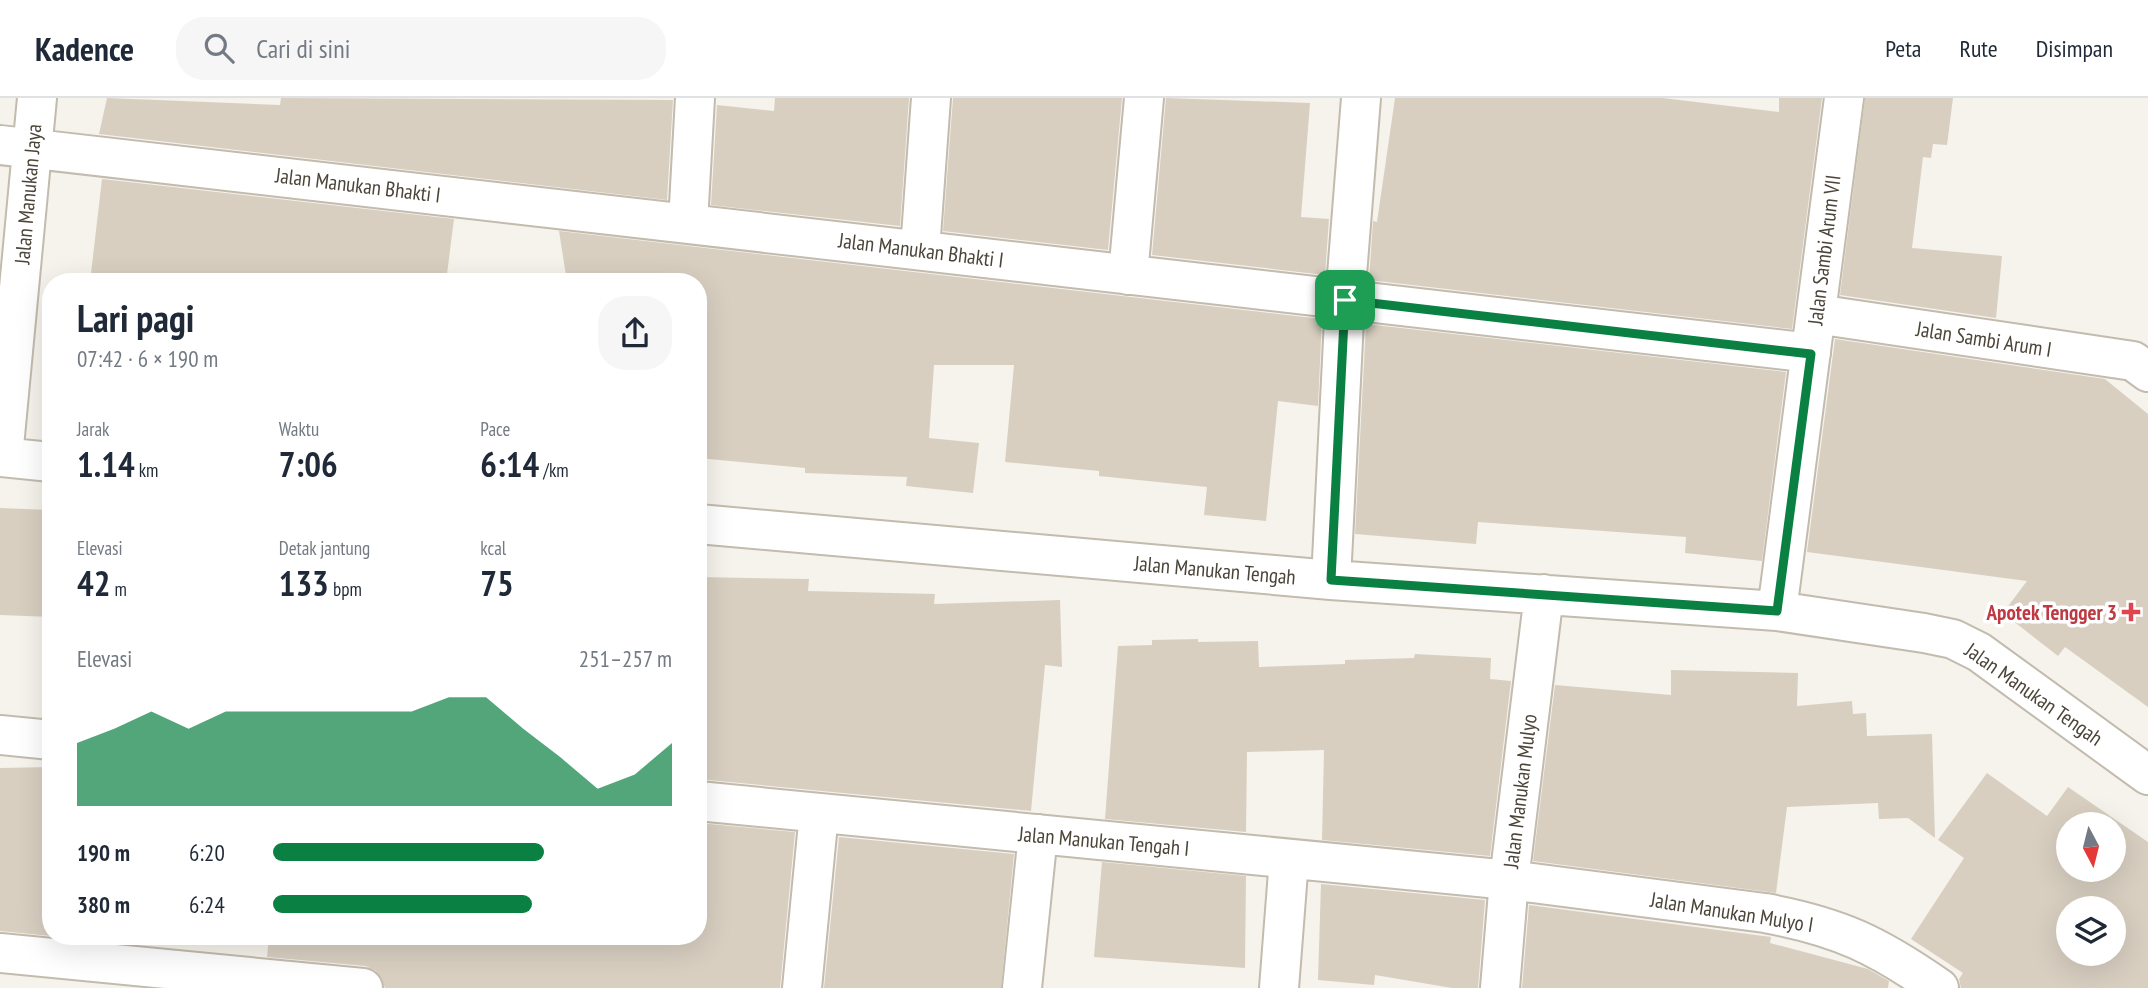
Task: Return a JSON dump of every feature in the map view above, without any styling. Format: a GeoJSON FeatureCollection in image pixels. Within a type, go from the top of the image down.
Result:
{"type":"FeatureCollection","features":[{"type":"Feature","properties":{"kind":"street","name":"Jalan Manukan Jaya"},"geometry":{"type":"LineString","coordinates":[[1,457],[16,146],[37,98]]}},
{"type":"Feature","properties":{"kind":"street"},"geometry":{"type":"LineString","coordinates":[[688,223],[695,98]]}},
{"type":"Feature","properties":{"kind":"street"},"geometry":{"type":"LineString","coordinates":[[920,250],[931,98]]}},
{"type":"Feature","properties":{"kind":"street"},"geometry":{"type":"LineString","coordinates":[[1128,275],[1144,98]]}},
{"type":"Feature","properties":{"kind":"street"},"geometry":{"type":"LineString","coordinates":[[1331,580],[1345,300],[1361,98]]}},
{"type":"Feature","properties":{"kind":"street","name":"Jalan Sambi Arum VII"},"geometry":{"type":"LineString","coordinates":[[1777,611],[1844,98]]}},
{"type":"Feature","properties":{"kind":"street","name":"Jalan Manukan Bhakti I"},"geometry":{"type":"LineString","coordinates":[[16,146],[1811,354]]}},
{"type":"Feature","properties":{"kind":"street","name":"Jalan Sambi Arum I"},"geometry":{"type":"LineString","coordinates":[[1816,314],[2143,358]]}},
{"type":"Feature","properties":{"kind":"street"},"geometry":{"type":"LineString","coordinates":[[1,457],[42,461]]}},
{"type":"Feature","properties":{"kind":"street","name":"Jalan Manukan Tengah"},"geometry":{"type":"LineString","coordinates":[[707,525],[1331,580],[1777,611],[1953,639],[1979,652],[2148,775]]}},
{"type":"Feature","properties":{"kind":"street","name":"Jalan Manukan Mulyo"},"geometry":{"type":"LineString","coordinates":[[1500,988],[1509,880],[1544,594]]}},
{"type":"Feature","properties":{"kind":"street"},"geometry":{"type":"LineString","coordinates":[[0,735],[42,739]]}},
{"type":"Feature","properties":{"kind":"street","name":"Jalan Manukan Tengah I"},"geometry":{"type":"LineString","coordinates":[[707,802],[1509,880]]}},
{"type":"Feature","properties":{"kind":"street"},"geometry":{"type":"LineString","coordinates":[[802,988],[819,813]]}},
{"type":"Feature","properties":{"kind":"street"},"geometry":{"type":"LineString","coordinates":[[1023,988],[1038,834]]}},
{"type":"Feature","properties":{"kind":"street"},"geometry":{"type":"LineString","coordinates":[[1279,988],[1289,859]]}},
{"type":"Feature","properties":{"kind":"street","name":"Jalan Manukan Mulyo I"},"geometry":{"type":"LineString","coordinates":[[1509,880],[1797,919],[1874,945],[1939,988]]}},
{"type":"Feature","properties":{"kind":"street"},"geometry":{"type":"LineString","coordinates":[[0,953],[169,965],[363,988]]}},
{"type":"Feature","properties":{"kind":"building"},"geometry":{"type":"Polygon","coordinates":[[[107,98],[280,105],[281,98],[673,100],[667,200],[99,134],[107,98]]]}},
{"type":"Feature","properties":{"kind":"building"},"geometry":{"type":"Polygon","coordinates":[[[775,98],[909,98],[900,226],[711,205],[717,105],[774,111],[775,98]]]}},
{"type":"Feature","properties":{"kind":"building"},"geometry":{"type":"Polygon","coordinates":[[[953,98],[1122,98],[1108,250],[943,231],[953,98]]]}},
{"type":"Feature","properties":{"kind":"building"},"geometry":{"type":"Polygon","coordinates":[[[1166,98],[1310,103],[1301,217],[1329,219],[1325,275],[1152,255],[1166,98]]]}},
{"type":"Feature","properties":{"kind":"building"},"geometry":{"type":"Polygon","coordinates":[[[1395,98],[1663,98],[1779,112],[1779,98],[1822,98],[1792,329],[1369,280],[1373,221],[1377,222],[1395,98]]]}},
{"type":"Feature","properties":{"kind":"building"},"geometry":{"type":"Polygon","coordinates":[[[1865,98],[1953,98],[1947,145],[1933,144],[1931,158],[1923,157],[1912,248],[2002,256],[1996,318],[1840,295],[1865,98]]]}},
{"type":"Feature","properties":{"kind":"building"},"geometry":{"type":"Polygon","coordinates":[[[102,179],[454,219],[447,273],[91,273],[102,179]]]}},
{"type":"Feature","properties":{"kind":"building"},"geometry":{"type":"Polygon","coordinates":[[[559,231],[1322,319],[1318,406],[1278,401],[1266,521],[1204,515],[1207,487],[1099,476],[1099,471],[1005,462],[1014,365],[934,365],[929,438],[979,443],[973,493],[906,486],[907,477],[805,473],[805,468],[707,459],[707,273],[566,273],[559,231]]]}},
{"type":"Feature","properties":{"kind":"building"},"geometry":{"type":"Polygon","coordinates":[[[1366,324],[1786,372],[1762,561],[1685,553],[1686,537],[1478,522],[1476,544],[1355,534],[1366,324]]]}},
{"type":"Feature","properties":{"kind":"building"},"geometry":{"type":"Polygon","coordinates":[[[1835,339],[2105,379],[2148,414],[2148,707],[2065,647],[2058,656],[2003,613],[2027,581],[1807,552],[1835,339]]]}},
{"type":"Feature","properties":{"kind":"building"},"geometry":{"type":"Polygon","coordinates":[[[0,508],[42,510],[42,617],[0,615],[0,508]]]}},
{"type":"Feature","properties":{"kind":"building"},"geometry":{"type":"Polygon","coordinates":[[[707,577],[809,579],[808,591],[935,594],[934,604],[1060,600],[1062,667],[1045,665],[1031,811],[707,780],[707,577]]]}},
{"type":"Feature","properties":{"kind":"building"},"geometry":{"type":"Polygon","coordinates":[[[1198,639],[1198,642],[1258,641],[1259,667],[1345,664],[1345,660],[1414,658],[1415,654],[1491,658],[1490,679],[1511,681],[1490,856],[1322,840],[1324,750],[1247,752],[1246,832],[1105,819],[1118,646],[1152,645],[1152,640],[1198,639]]]}},
{"type":"Feature","properties":{"kind":"building"},"geometry":{"type":"Polygon","coordinates":[[[1671,670],[1798,673],[1797,706],[1852,701],[1853,714],[1866,713],[1867,736],[1932,734],[1935,838],[1908,818],[1879,819],[1878,803],[1787,807],[1776,893],[1533,861],[1555,685],[1671,695],[1671,670]]]}},
{"type":"Feature","properties":{"kind":"building"},"geometry":{"type":"Polygon","coordinates":[[[42,767],[42,935],[0,931],[0,768],[42,767]]]}},
{"type":"Feature","properties":{"kind":"building"},"geometry":{"type":"Polygon","coordinates":[[[1987,773],[2047,816],[2068,787],[2104,812],[2056,812],[2056,882],[2126,882],[2126,827],[2148,842],[2148,988],[1961,988],[1959,979],[1963,973],[1911,939],[1964,858],[1938,840],[1987,773]]]}},
{"type":"Feature","properties":{"kind":"building"},"geometry":{"type":"Polygon","coordinates":[[[707,824],[795,832],[780,988],[385,988],[376,971],[366,966],[267,957],[268,945],[707,945],[707,824]]]}},
{"type":"Feature","properties":{"kind":"building"},"geometry":{"type":"Polygon","coordinates":[[[839,837],[1014,854],[1001,988],[824,988],[839,837]]]}},
{"type":"Feature","properties":{"kind":"building"},"geometry":{"type":"Polygon","coordinates":[[[1102,862],[1246,876],[1245,968],[1094,957],[1102,862]]]}},
{"type":"Feature","properties":{"kind":"building"},"geometry":{"type":"Polygon","coordinates":[[[1321,884],[1485,900],[1478,988],[1452,988],[1375,975],[1374,985],[1318,980],[1321,884]]]}},
{"type":"Feature","properties":{"kind":"building"},"geometry":{"type":"Polygon","coordinates":[[[1529,905],[1771,937],[1770,943],[1868,969],[1889,981],[1888,988],[1522,988],[1529,905]]]}},
{"type":"Feature","properties":{"kind":"place","name":"Apotek Tengger 3"},"geometry":{"type":"Point","coordinates":[2131,612]}},
{"type":"Feature","properties":{"kind":"route"},"geometry":{"type":"LineString","coordinates":[[1345,300],[1811,354],[1777,611],[1331,580],[1345,300]]}}]}
